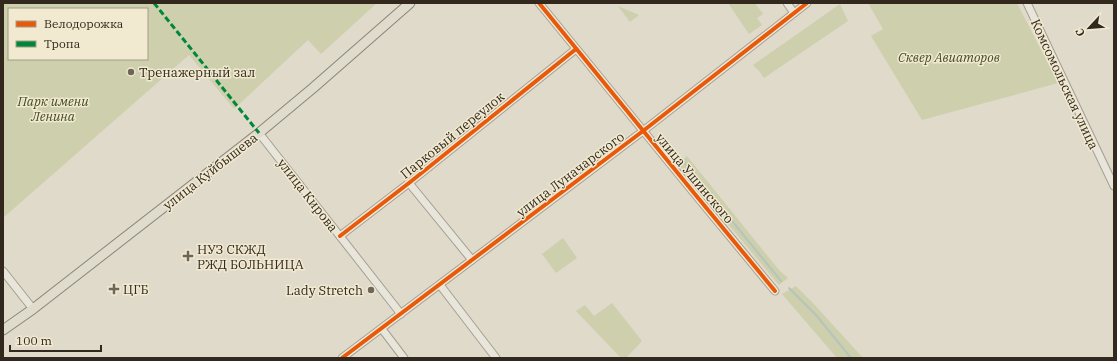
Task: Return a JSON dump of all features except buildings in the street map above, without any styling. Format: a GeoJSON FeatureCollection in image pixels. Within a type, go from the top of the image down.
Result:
{"type":"FeatureCollection","features":[{"type":"Feature","properties":{"kind":"main road","name":"улица Куйбышева"},"geometry":{"type":"LineString","coordinates":[[3,330],[33,309],[259,133],[410,3]]}},
{"type":"Feature","properties":{"kind":"street","name":"улица Ушинского"},"geometry":{"type":"LineString","coordinates":[[539,3],[775,291]]}},
{"type":"Feature","properties":{"kind":"street"},"geometry":{"type":"LineString","coordinates":[[788,3],[794,13]]}},
{"type":"Feature","properties":{"kind":"street","name":"улица Луначарского"},"geometry":{"type":"LineString","coordinates":[[342,358],[643,131],[807,3]]}},
{"type":"Feature","properties":{"kind":"street","name":"Комсомольская улица"},"geometry":{"type":"LineString","coordinates":[[1027,3],[1114,186]]}},
{"type":"Feature","properties":{"kind":"street","name":"Парковый переулок"},"geometry":{"type":"LineString","coordinates":[[340,236],[409,183],[576,49]]}},
{"type":"Feature","properties":{"kind":"street","name":"улица Кирова"},"geometry":{"type":"LineString","coordinates":[[259,133],[401,314]]}},
{"type":"Feature","properties":{"kind":"street"},"geometry":{"type":"LineString","coordinates":[[409,183],[472,260]]}},
{"type":"Feature","properties":{"kind":"street"},"geometry":{"type":"LineString","coordinates":[[3,271],[33,309]]}},
{"type":"Feature","properties":{"kind":"street"},"geometry":{"type":"LineString","coordinates":[[440,285],[496,358]]}},
{"type":"Feature","properties":{"kind":"street"},"geometry":{"type":"LineString","coordinates":[[382,328],[404,358]]}},
{"type":"Feature","properties":{"kind":"green space","name":"Парк имени Ленина"},"geometry":{"type":"Polygon","coordinates":[[[3,3],[377,3],[321,54],[308,40],[234,109],[189,55],[3,218],[3,3]]]}},
{"type":"Feature","properties":{"kind":"green space"},"geometry":{"type":"Polygon","coordinates":[[[728,3],[755,3],[763,14],[757,18],[762,25],[749,34],[728,3]]]}},
{"type":"Feature","properties":{"kind":"green space","name":"Сквер Авиаторов"},"geometry":{"type":"Polygon","coordinates":[[[868,3],[1017,3],[1058,83],[922,120],[871,36],[883,29],[868,3]]]}},
{"type":"Feature","properties":{"kind":"green space"},"geometry":{"type":"Polygon","coordinates":[[[840,4],[848,21],[764,78],[753,65],[840,4]]]}},
{"type":"Feature","properties":{"kind":"green space"},"geometry":{"type":"Polygon","coordinates":[[[618,6],[639,15],[630,22],[618,6]]]}},
{"type":"Feature","properties":{"kind":"green space"},"geometry":{"type":"Polygon","coordinates":[[[687,156],[779,270],[788,278],[779,285],[678,164],[687,156]]]}},
{"type":"Feature","properties":{"kind":"green space"},"geometry":{"type":"Polygon","coordinates":[[[563,238],[577,258],[556,273],[542,254],[563,238]]]}},
{"type":"Feature","properties":{"kind":"green space"},"geometry":{"type":"Polygon","coordinates":[[[796,286],[863,358],[837,358],[782,294],[796,286]]]}},
{"type":"Feature","properties":{"kind":"green space"},"geometry":{"type":"Polygon","coordinates":[[[612,303],[642,341],[626,358],[621,358],[576,311],[585,305],[594,316],[612,303]]]}},
{"type":"Feature","properties":{"kind":"waterway"},"geometry":{"type":"LineString","coordinates":[[684,162],[781,281]]}},
{"type":"Feature","properties":{"kind":"waterway"},"geometry":{"type":"LineString","coordinates":[[789,288],[816,315],[851,358]]}},
{"type":"Feature","properties":{"kind":"marked path"},"geometry":{"type":"LineString","coordinates":[[154,3],[259,133]]}},
{"type":"Feature","properties":{"kind":"cycle path"},"geometry":{"type":"LineString","coordinates":[[539,3],[775,291]]}},
{"type":"Feature","properties":{"kind":"cycle path"},"geometry":{"type":"LineString","coordinates":[[342,358],[643,131],[807,3]]}},
{"type":"Feature","properties":{"kind":"cycle path"},"geometry":{"type":"LineString","coordinates":[[340,236],[409,183],[576,49]]}},
{"type":"Feature","properties":{"kind":"place","name":"Тренажерный зал"},"geometry":{"type":"Point","coordinates":[131,72]}},
{"type":"Feature","properties":{"kind":"place","name":"НУЗ СКЖД РЖД БОЛЬНИЦА"},"geometry":{"type":"Point","coordinates":[188,256]}},
{"type":"Feature","properties":{"kind":"place","name":"ЦГБ"},"geometry":{"type":"Point","coordinates":[114,289]}},
{"type":"Feature","properties":{"kind":"place","name":"Lady Stretch"},"geometry":{"type":"Point","coordinates":[371,290]}}]}
